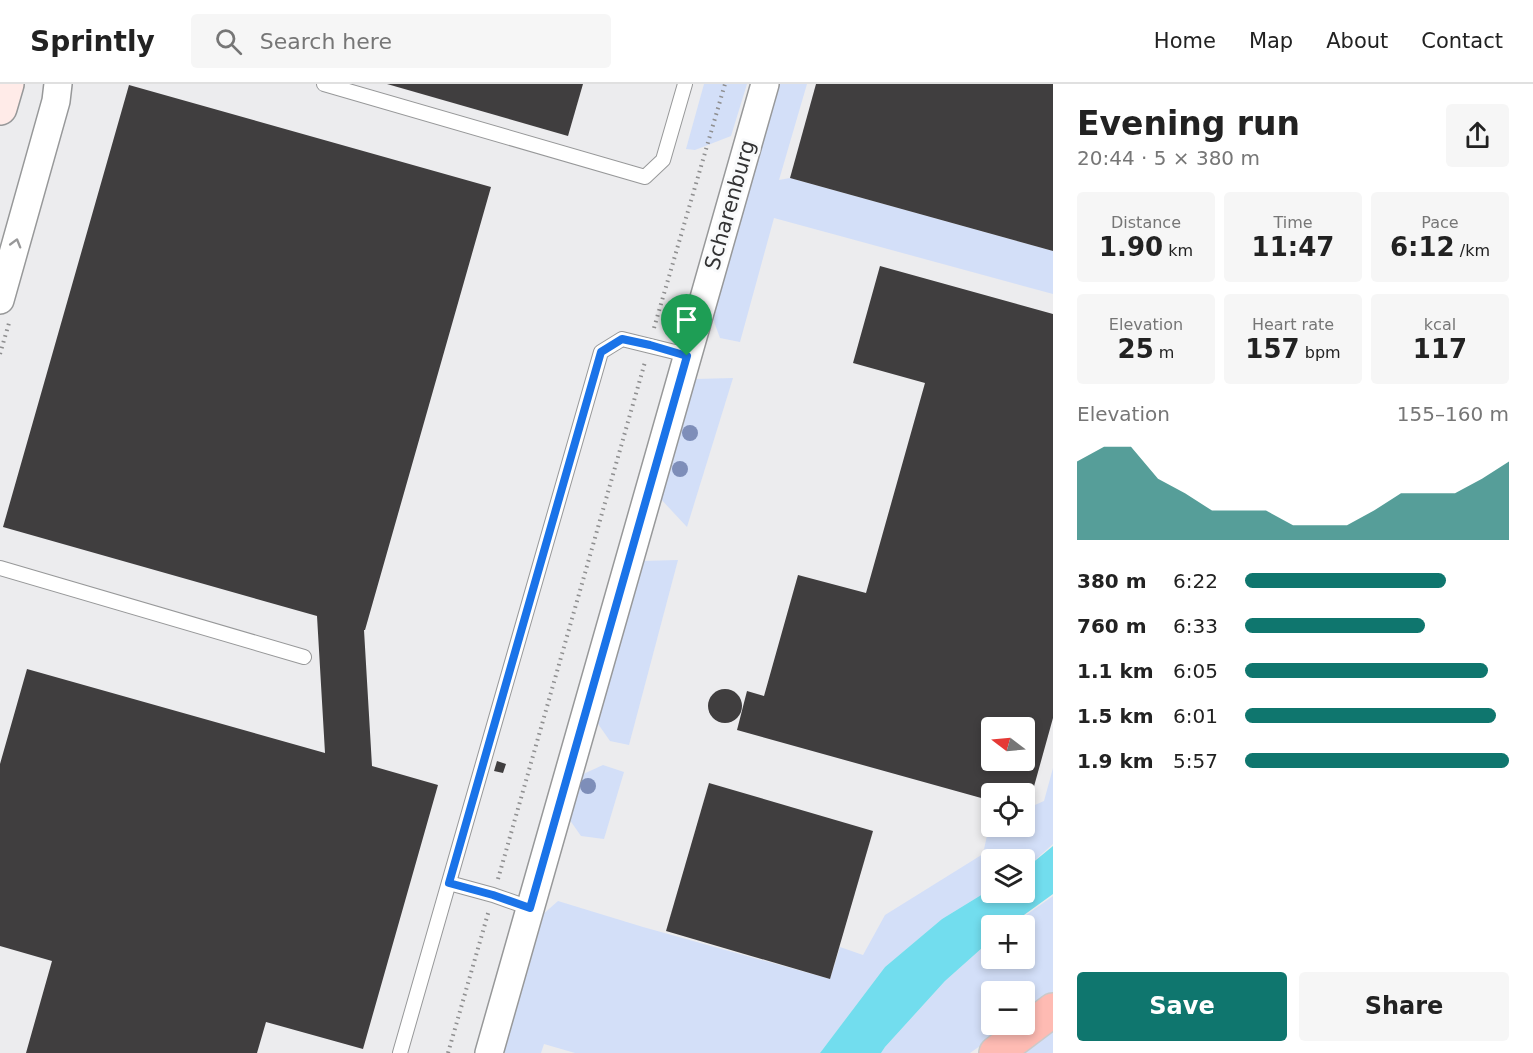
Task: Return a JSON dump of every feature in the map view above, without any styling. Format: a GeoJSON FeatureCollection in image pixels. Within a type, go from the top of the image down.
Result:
{"type":"FeatureCollection","features":[{"type":"Feature","properties":{"kind":"highway"},"geometry":{"type":"LineString","coordinates":[[996,1053],[1053,1010]]}},
{"type":"Feature","properties":{"kind":"main road"},"geometry":{"type":"LineString","coordinates":[[0,108],[7,84]]}},
{"type":"Feature","properties":{"kind":"street"},"geometry":{"type":"LineString","coordinates":[[0,300],[56,101],[58,84]]}},
{"type":"Feature","properties":{"kind":"street","name":"Scharenburg"},"geometry":{"type":"LineString","coordinates":[[489,1053],[765,84]]}},
{"type":"Feature","properties":{"kind":"lane"},"geometry":{"type":"LineString","coordinates":[[324,84],[645,177],[663,160],[685,84]]}},
{"type":"Feature","properties":{"kind":"lane"},"geometry":{"type":"LineString","coordinates":[[400,1053],[601,352],[622,339],[687,356]]}},
{"type":"Feature","properties":{"kind":"lane"},"geometry":{"type":"LineString","coordinates":[[0,568],[304,657]]}},
{"type":"Feature","properties":{"kind":"lane"},"geometry":{"type":"LineString","coordinates":[[449,883],[530,908]]}},
{"type":"Feature","properties":{"kind":"path"},"geometry":{"type":"LineString","coordinates":[[448,1053],[725,84]]}},
{"type":"Feature","properties":{"kind":"shaded area"},"geometry":{"type":"Polygon","coordinates":[[[704,84],[747,84],[731,136],[695,150],[686,149],[704,84]]]}},
{"type":"Feature","properties":{"kind":"shaded area"},"geometry":{"type":"Polygon","coordinates":[[[776,84],[807,84],[779,180],[790,178],[1053,251],[1053,294],[774,218],[740,342],[720,338],[713,319],[745,188],[776,84]]]}},
{"type":"Feature","properties":{"kind":"shaded area"},"geometry":{"type":"Polygon","coordinates":[[[733,378],[687,527],[658,496],[695,379],[733,378]]]}},
{"type":"Feature","properties":{"kind":"shaded area"},"geometry":{"type":"Polygon","coordinates":[[[678,560],[629,745],[610,741],[596,721],[641,561],[678,560]]]}},
{"type":"Feature","properties":{"kind":"shaded area"},"geometry":{"type":"Polygon","coordinates":[[[603,765],[624,772],[604,839],[581,836],[567,816],[579,776],[603,765]]]}},
{"type":"Feature","properties":{"kind":"shaded area"},"geometry":{"type":"Polygon","coordinates":[[[1053,768],[1053,844],[1035,860],[1035,849],[984,849],[987,837],[1035,837],[1035,805],[1044,801],[1053,768]]]}},
{"type":"Feature","properties":{"kind":"shaded area"},"geometry":{"type":"Polygon","coordinates":[[[981,855],[981,895],[942,919],[885,967],[820,1053],[575,1053],[544,1044],[541,1053],[505,1053],[504,1049],[541,916],[558,901],[830,979],[840,947],[863,955],[885,915],[981,855]]]}},
{"type":"Feature","properties":{"kind":"shaded area"},"geometry":{"type":"Polygon","coordinates":[[[1053,896],[1053,994],[1035,1007],[1035,981],[981,981],[981,1035],[996,1035],[970,1053],[881,1053],[945,981],[981,949],[981,969],[1035,969],[1035,915],[1026,915],[1053,896]]]}},
{"type":"Feature","properties":{"kind":"shaded area"},"geometry":{"type":"Polygon","coordinates":[[[1053,1023],[1053,1053],[1012,1053],[1053,1023]]]}},
{"type":"Feature","properties":{"kind":"water"},"geometry":{"type":"Polygon","coordinates":[[[1053,846],[1053,894],[1024,915],[981,915],[981,949],[945,981],[881,1053],[820,1053],[885,967],[942,919],[981,895],[981,903],[1035,903],[1035,861],[1053,846]]]}},
{"type":"Feature","properties":{"kind":"building"},"geometry":{"type":"Polygon","coordinates":[[[387,84],[583,84],[568,136],[387,84]]]}},
{"type":"Feature","properties":{"kind":"building"},"geometry":{"type":"Polygon","coordinates":[[[816,84],[1053,84],[1053,251],[790,178],[816,84]]]}},
{"type":"Feature","properties":{"kind":"building"},"geometry":{"type":"Polygon","coordinates":[[[129,85],[491,187],[364,630],[372,766],[438,785],[363,1049],[266,1022],[257,1053],[26,1053],[52,961],[0,946],[0,764],[27,669],[325,753],[317,616],[3,527],[129,85]]]}},
{"type":"Feature","properties":{"kind":"building"},"geometry":{"type":"Polygon","coordinates":[[[880,266],[1053,314],[1053,718],[1035,783],[981,783],[981,798],[737,730],[747,691],[764,696],[798,575],[866,593],[925,383],[853,363],[880,266]]]}},
{"type":"Feature","properties":{"kind":"building"},"geometry":{"type":"Polygon","coordinates":[[[725,689],[737,694],[742,706],[737,718],[725,723],[713,718],[708,706],[713,694],[725,689]]]}},
{"type":"Feature","properties":{"kind":"building"},"geometry":{"type":"Polygon","coordinates":[[[497,761],[506,764],[503,773],[494,771],[497,761]]]}},
{"type":"Feature","properties":{"kind":"building"},"geometry":{"type":"Polygon","coordinates":[[[709,783],[873,831],[830,979],[666,931],[709,783]]]}},
{"type":"Feature","properties":{"kind":"route"},"geometry":{"type":"LineString","coordinates":[[622,339],[687,356],[530,908],[449,883],[601,352],[622,339]]}}]}
